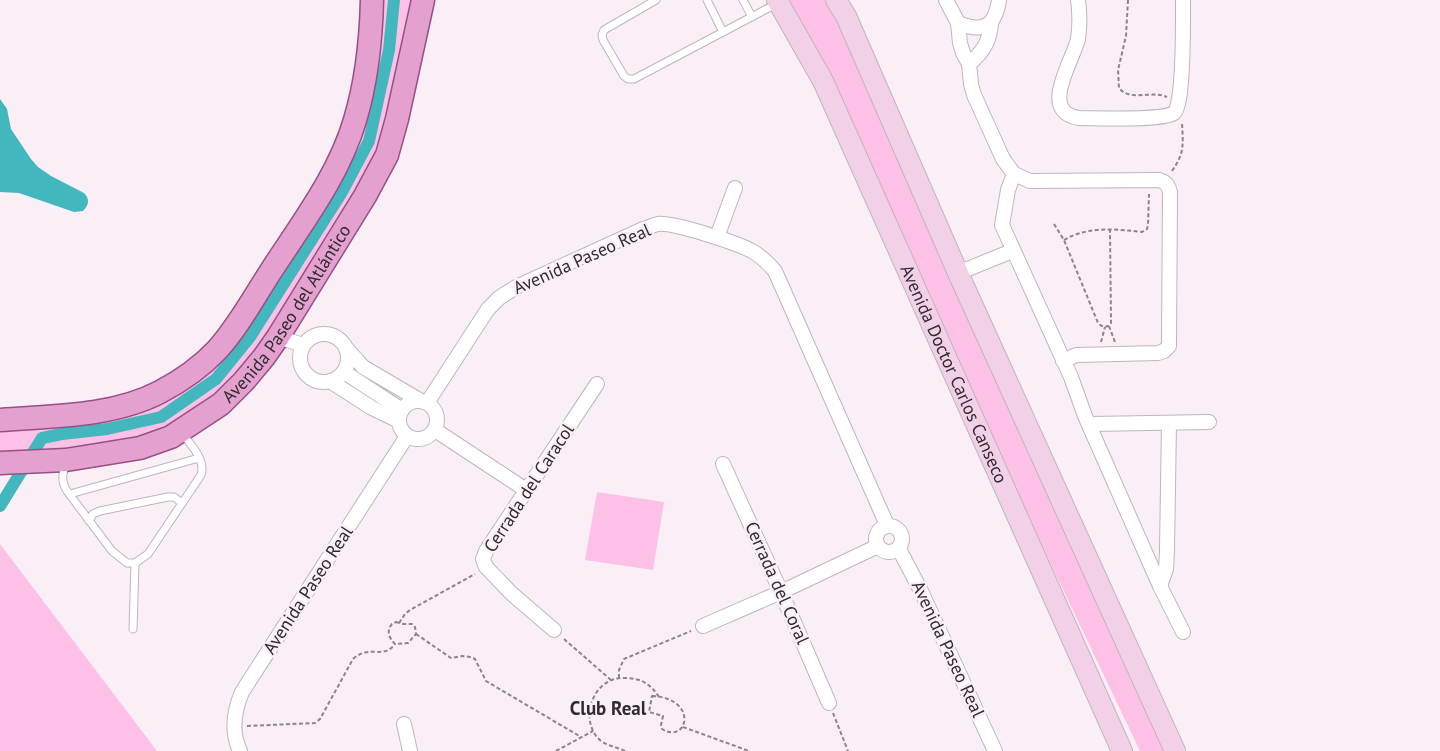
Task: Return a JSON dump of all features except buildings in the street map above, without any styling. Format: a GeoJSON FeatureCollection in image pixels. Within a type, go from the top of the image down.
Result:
{"type":"FeatureCollection","features":[{"type":"Feature","properties":{"kind":"main road","name":"Avenida Paseo del Atlántico"},"geometry":{"type":"LineString","coordinates":[[0,420],[84,413],[137,401],[158,393],[178,382],[218,349],[238,322],[334,174],[355,121],[362,96],[368,63],[372,0]]}},
{"type":"Feature","properties":{"kind":"main road","name":"Avenida Paseo del Atlántico"},"geometry":{"type":"LineString","coordinates":[[0,463],[59,461],[140,448],[172,437],[221,404],[244,381],[264,358],[278,336],[365,196],[387,155],[397,119],[423,0]]}},
{"type":"Feature","properties":{"kind":"main road"},"geometry":{"type":"LineString","coordinates":[[836,0],[846,16],[958,273],[1175,751]]}},
{"type":"Feature","properties":{"kind":"main road","name":"Avenida Doctor Carlos Canseco"},"geometry":{"type":"LineString","coordinates":[[778,1],[824,81],[1122,751]]}},
{"type":"Feature","properties":{"kind":"street"},"geometry":{"type":"LineString","coordinates":[[946,0],[958,23],[962,48],[969,64],[970,84],[974,95],[1003,159],[1014,174],[1030,181],[1159,180],[1165,181],[1170,192],[1168,346],[1164,351],[1158,353],[1076,354],[1063,361]]}},
{"type":"Feature","properties":{"kind":"street"},"geometry":{"type":"LineString","coordinates":[[958,23],[967,27],[981,28],[991,23],[998,13],[1000,0]]}},
{"type":"Feature","properties":{"kind":"street"},"geometry":{"type":"LineString","coordinates":[[1078,0],[1081,18],[1077,41],[1059,93],[1060,105],[1065,112],[1070,116],[1079,118],[1154,117],[1171,115],[1178,108],[1181,86],[1183,0]]}},
{"type":"Feature","properties":{"kind":"street"},"geometry":{"type":"LineString","coordinates":[[969,64],[978,57],[990,36],[991,23]]}},
{"type":"Feature","properties":{"kind":"street"},"geometry":{"type":"LineString","coordinates":[[1014,174],[1008,190],[1002,225],[1012,251],[1071,377],[1160,586],[1183,632]]}},
{"type":"Feature","properties":{"kind":"street"},"geometry":{"type":"LineString","coordinates":[[717,238],[735,188]]}},
{"type":"Feature","properties":{"kind":"street","name":"Avenida Paseo Real"},"geometry":{"type":"LineString","coordinates":[[424,402],[488,309],[499,298],[516,287],[644,229],[659,224],[671,225],[751,250],[765,260],[775,271],[887,526]]}},
{"type":"Feature","properties":{"kind":"street"},"geometry":{"type":"LineString","coordinates":[[958,273],[1012,251]]}},
{"type":"Feature","properties":{"kind":"street"},"geometry":{"type":"LineString","coordinates":[[347,350],[348,357],[344,372],[330,380],[314,379],[303,369],[300,361],[300,353],[308,339],[315,335],[330,334],[337,338],[363,367],[424,402],[432,407],[437,418],[435,430],[419,440],[402,432],[400,416],[410,403],[424,402]]}},
{"type":"Feature","properties":{"kind":"street"},"geometry":{"type":"LineString","coordinates":[[278,336],[303,345]]}},
{"type":"Feature","properties":{"kind":"street"},"geometry":{"type":"LineString","coordinates":[[344,372],[400,416]]}},
{"type":"Feature","properties":{"kind":"street"},"geometry":{"type":"LineString","coordinates":[[330,380],[372,408],[400,416]]}},
{"type":"Feature","properties":{"kind":"street","name":"Cerrada del Caracol"},"geometry":{"type":"LineString","coordinates":[[554,630],[511,593],[486,568],[483,559],[486,551],[597,384]]}},
{"type":"Feature","properties":{"kind":"street"},"geometry":{"type":"LineString","coordinates":[[1160,586],[1166,569],[1168,551],[1169,422]]}},
{"type":"Feature","properties":{"kind":"street"},"geometry":{"type":"LineString","coordinates":[[1090,424],[1209,422]]}},
{"type":"Feature","properties":{"kind":"street"},"geometry":{"type":"LineString","coordinates":[[435,430],[526,490]]}},
{"type":"Feature","properties":{"kind":"street","name":"Avenida Paseo Real"},"geometry":{"type":"LineString","coordinates":[[240,751],[236,739],[235,726],[237,705],[242,692],[407,436]]}},
{"type":"Feature","properties":{"kind":"street","name":"Cerrada del Coral"},"geometry":{"type":"LineString","coordinates":[[723,464],[829,703]]}},
{"type":"Feature","properties":{"kind":"street"},"geometry":{"type":"LineString","coordinates":[[887,526],[900,530],[903,540],[899,549],[890,552],[878,546],[876,536],[882,527],[887,526]]}},
{"type":"Feature","properties":{"kind":"street"},"geometry":{"type":"LineString","coordinates":[[703,626],[781,592],[878,546]]}},
{"type":"Feature","properties":{"kind":"street","name":"Avenida Paseo Real"},"geometry":{"type":"LineString","coordinates":[[899,549],[921,591],[995,751]]}},
{"type":"Feature","properties":{"kind":"street"},"geometry":{"type":"LineString","coordinates":[[404,724],[410,751]]}},
{"type":"Feature","properties":{"kind":"lane"},"geometry":{"type":"LineString","coordinates":[[656,0],[604,30],[602,35],[624,76],[628,79],[634,79],[778,1]]}},
{"type":"Feature","properties":{"kind":"lane"},"geometry":{"type":"LineString","coordinates":[[707,0],[723,32]]}},
{"type":"Feature","properties":{"kind":"lane"},"geometry":{"type":"LineString","coordinates":[[743,0],[752,16]]}},
{"type":"Feature","properties":{"kind":"lane"},"geometry":{"type":"LineString","coordinates":[[59,461],[62,484],[89,521],[119,558],[127,563],[135,563],[148,554],[201,475],[203,468],[199,458],[181,431]]}},
{"type":"Feature","properties":{"kind":"lane"},"geometry":{"type":"LineString","coordinates":[[70,494],[199,458]]}},
{"type":"Feature","properties":{"kind":"lane"},"geometry":{"type":"LineString","coordinates":[[89,521],[93,514],[100,511],[168,497],[174,497],[182,503]]}},
{"type":"Feature","properties":{"kind":"lane"},"geometry":{"type":"LineString","coordinates":[[133,629],[135,563]]}},
{"type":"Feature","properties":{"kind":"path"},"geometry":{"type":"LineString","coordinates":[[1064,240],[1076,233],[1086,231],[1142,232],[1146,228],[1148,196],[1151,191],[1165,181],[1181,158],[1182,121],[1178,108],[1170,99],[1164,96],[1130,95],[1125,94],[1119,88],[1118,70],[1126,36],[1128,0]]}},
{"type":"Feature","properties":{"kind":"path"},"geometry":{"type":"LineString","coordinates":[[1054,224],[1064,240],[1098,323],[1101,326],[1109,326]]}},
{"type":"Feature","properties":{"kind":"path"},"geometry":{"type":"LineString","coordinates":[[1110,230],[1111,323],[1109,326],[1119,354]]}},
{"type":"Feature","properties":{"kind":"path"},"geometry":{"type":"LineString","coordinates":[[1098,354],[1105,327]]}},
{"type":"Feature","properties":{"kind":"path"},"geometry":{"type":"LineString","coordinates":[[399,623],[404,614],[410,610],[486,568]]}},
{"type":"Feature","properties":{"kind":"path"},"geometry":{"type":"LineString","coordinates":[[416,634],[408,644],[396,644],[391,640],[389,631],[392,624],[412,624],[415,627],[416,634],[450,658],[462,656],[476,659],[486,681],[581,737]]}},
{"type":"Feature","properties":{"kind":"path"},"geometry":{"type":"LineString","coordinates":[[619,678],[624,659],[703,626]]}},
{"type":"Feature","properties":{"kind":"path"},"geometry":{"type":"LineString","coordinates":[[554,630],[611,680]]}},
{"type":"Feature","properties":{"kind":"path"},"geometry":{"type":"LineString","coordinates":[[235,726],[315,723],[320,719],[353,659],[359,654],[366,652],[391,650],[396,644]]}},
{"type":"Feature","properties":{"kind":"path"},"geometry":{"type":"LineString","coordinates":[[625,751],[605,744],[599,740],[593,731],[590,722],[591,704],[598,690],[611,680],[619,678],[640,680],[648,684],[659,697]]}},
{"type":"Feature","properties":{"kind":"path"},"geometry":{"type":"LineString","coordinates":[[652,696],[671,700],[680,706],[685,716],[683,727],[673,733],[662,730],[663,716],[651,714],[648,710],[652,696]]}},
{"type":"Feature","properties":{"kind":"path"},"geometry":{"type":"LineString","coordinates":[[829,703],[848,751]]}},
{"type":"Feature","properties":{"kind":"path"},"geometry":{"type":"LineString","coordinates":[[683,727],[749,751]]}},
{"type":"Feature","properties":{"kind":"path"},"geometry":{"type":"LineString","coordinates":[[556,751],[593,731]]}},
{"type":"Feature","properties":{"kind":"shaded area"},"geometry":{"type":"Polygon","coordinates":[[[376,0],[414,0],[391,112],[367,179],[251,361],[214,395],[187,415],[141,437],[108,445],[72,449],[0,452],[0,427],[192,385],[358,121],[376,0]]]}},
{"type":"Feature","properties":{"kind":"shaded area"},"geometry":{"type":"Polygon","coordinates":[[[786,0],[825,0],[862,70],[1166,751],[1140,751],[1037,535],[905,247],[786,0]]]}},
{"type":"Feature","properties":{"kind":"shaded area"},"geometry":{"type":"Polygon","coordinates":[[[597,492],[664,502],[653,570],[585,560],[597,492]]]}},
{"type":"Feature","properties":{"kind":"shaded area"},"geometry":{"type":"Polygon","coordinates":[[[0,544],[157,751],[0,751],[0,544]]]}},
{"type":"Feature","properties":{"kind":"water"},"geometry":{"type":"Polygon","coordinates":[[[0,99],[7,109],[11,129],[38,167],[86,195],[88,202],[83,211],[74,212],[19,193],[0,192],[0,99]]]}},
{"type":"Feature","properties":{"kind":"waterway"},"geometry":{"type":"LineString","coordinates":[[0,506],[42,438],[107,429],[161,417],[216,379],[250,337],[342,192],[369,141],[389,50],[394,0]]}},
{"type":"Feature","properties":{"kind":"district","name":"Club Real"},"geometry":{"type":"Point","coordinates":[608,708]}}]}
